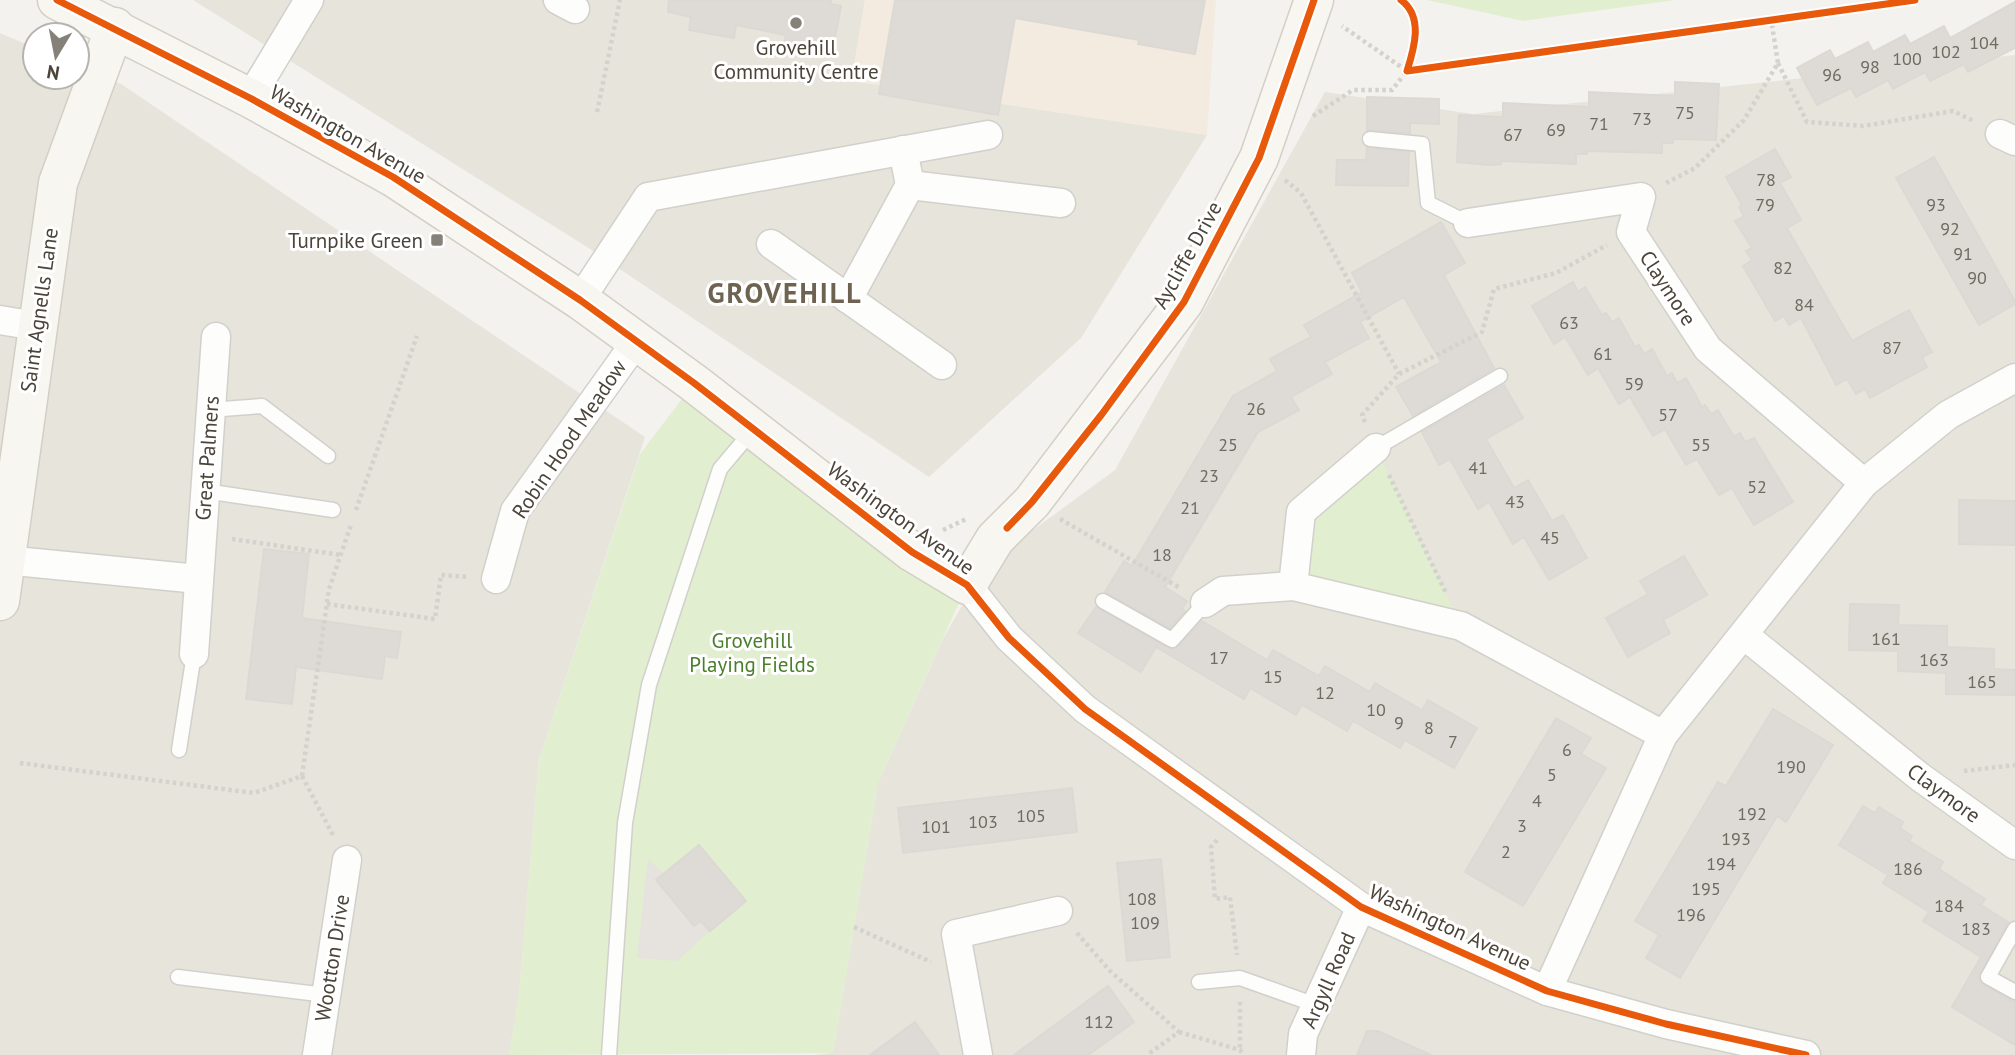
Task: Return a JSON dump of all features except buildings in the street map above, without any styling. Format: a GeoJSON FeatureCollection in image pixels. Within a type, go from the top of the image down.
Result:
{"type":"FeatureCollection","features":[{"type":"Feature","properties":{"kind":"street","name":"Washington Avenue"},"geometry":{"type":"LineString","coordinates":[[57,0],[115,27],[250,98],[393,177],[580,299],[694,383],[912,552],[967,585],[1009,638],[1085,709],[1361,907],[1547,991],[1667,1024],[1806,1055]]}},
{"type":"Feature","properties":{"kind":"street"},"geometry":{"type":"LineString","coordinates":[[250,98],[309,0]]}},
{"type":"Feature","properties":{"kind":"street","name":"Aycliffe Drive"},"geometry":{"type":"LineString","coordinates":[[967,585],[995,539],[1032,502],[1184,302],[1259,158],[1328,13]]}},
{"type":"Feature","properties":{"kind":"street","name":"Saint Agnells Lane"},"geometry":{"type":"LineString","coordinates":[[0,601],[5,560],[18,323],[58,183],[115,27]]}},
{"type":"Feature","properties":{"kind":"street"},"geometry":{"type":"LineString","coordinates":[[580,299],[648,197],[988,135]]}},
{"type":"Feature","properties":{"kind":"street"},"geometry":{"type":"LineString","coordinates":[[849,299],[910,185],[902,150]]}},
{"type":"Feature","properties":{"kind":"street"},"geometry":{"type":"LineString","coordinates":[[910,185],[1061,203]]}},
{"type":"Feature","properties":{"kind":"street"},"geometry":{"type":"LineString","coordinates":[[1468,223],[1641,197]]}},
{"type":"Feature","properties":{"kind":"street","name":"Claymore"},"geometry":{"type":"LineString","coordinates":[[1641,197],[1632,232],[1708,349],[1864,483]]}},
{"type":"Feature","properties":{"kind":"street"},"geometry":{"type":"LineString","coordinates":[[771,244],[942,365]]}},
{"type":"Feature","properties":{"kind":"street","name":"Great Palmers"},"geometry":{"type":"LineString","coordinates":[[194,654],[216,337]]}},
{"type":"Feature","properties":{"kind":"street","name":"Robin Hood Meadow"},"geometry":{"type":"LineString","coordinates":[[496,579],[514,511],[636,342]]}},
{"type":"Feature","properties":{"kind":"street"},"geometry":{"type":"LineString","coordinates":[[1547,991],[1663,735],[1864,483],[1948,415],[2015,378]]}},
{"type":"Feature","properties":{"kind":"street"},"geometry":{"type":"LineString","coordinates":[[1293,586],[1301,512],[1376,448]]}},
{"type":"Feature","properties":{"kind":"street"},"geometry":{"type":"LineString","coordinates":[[5,560],[198,579]]}},
{"type":"Feature","properties":{"kind":"street"},"geometry":{"type":"LineString","coordinates":[[1205,603],[1223,591],[1293,586],[1461,626],[1663,735]]}},
{"type":"Feature","properties":{"kind":"street","name":"Claymore"},"geometry":{"type":"LineString","coordinates":[[1744,635],[1920,776],[2015,845]]}},
{"type":"Feature","properties":{"kind":"street","name":"Wootton Drive"},"geometry":{"type":"LineString","coordinates":[[317,1055],[347,860]]}},
{"type":"Feature","properties":{"kind":"street","name":"Argyll Road"},"geometry":{"type":"LineString","coordinates":[[1301,1055],[1303,1034],[1361,907]]}},
{"type":"Feature","properties":{"kind":"street"},"geometry":{"type":"LineString","coordinates":[[978,1055],[956,934],[1058,911]]}},
{"type":"Feature","properties":{"kind":"lane"},"geometry":{"type":"LineString","coordinates":[[1370,139],[1422,144],[1427,203],[1468,223]]}},
{"type":"Feature","properties":{"kind":"lane"},"geometry":{"type":"LineString","coordinates":[[1376,448],[1500,376]]}},
{"type":"Feature","properties":{"kind":"lane"},"geometry":{"type":"LineString","coordinates":[[209,410],[262,406],[328,456]]}},
{"type":"Feature","properties":{"kind":"lane"},"geometry":{"type":"LineString","coordinates":[[609,1055],[625,823],[649,685],[720,470],[753,430]]}},
{"type":"Feature","properties":{"kind":"lane"},"geometry":{"type":"LineString","coordinates":[[205,491],[332,510]]}},
{"type":"Feature","properties":{"kind":"lane"},"geometry":{"type":"LineString","coordinates":[[1103,601],[1172,640],[1205,603]]}},
{"type":"Feature","properties":{"kind":"lane"},"geometry":{"type":"LineString","coordinates":[[179,750],[194,654]]}},
{"type":"Feature","properties":{"kind":"lane"},"geometry":{"type":"LineString","coordinates":[[2015,929],[1988,977],[2015,992]]}},
{"type":"Feature","properties":{"kind":"lane"},"geometry":{"type":"LineString","coordinates":[[178,977],[326,995]]}},
{"type":"Feature","properties":{"kind":"lane"},"geometry":{"type":"LineString","coordinates":[[1199,982],[1240,978],[1316,1005]]}},
{"type":"Feature","properties":{"kind":"path"},"geometry":{"type":"LineString","coordinates":[[597,112],[620,0]]}},
{"type":"Feature","properties":{"kind":"path"},"geometry":{"type":"LineString","coordinates":[[1328,13],[1408,71],[1421,69]]}},
{"type":"Feature","properties":{"kind":"path"},"geometry":{"type":"LineString","coordinates":[[1757,20],[1784,17]]}},
{"type":"Feature","properties":{"kind":"path"},"geometry":{"type":"LineString","coordinates":[[1770,19],[1778,63],[1807,122],[1863,126],[1953,111],[2007,138]]}},
{"type":"Feature","properties":{"kind":"path"},"geometry":{"type":"LineString","coordinates":[[1408,71],[1411,59]]}},
{"type":"Feature","properties":{"kind":"path"},"geometry":{"type":"LineString","coordinates":[[1641,197],[1695,168],[1734,130],[1744,120],[1778,63]]}},
{"type":"Feature","properties":{"kind":"path"},"geometry":{"type":"LineString","coordinates":[[1259,158],[1301,193],[1399,374]]}},
{"type":"Feature","properties":{"kind":"path"},"geometry":{"type":"LineString","coordinates":[[347,860],[302,776],[327,604],[341,555],[417,336]]}},
{"type":"Feature","properties":{"kind":"path"},"geometry":{"type":"LineString","coordinates":[[1032,502],[1205,603]]}},
{"type":"Feature","properties":{"kind":"path"},"geometry":{"type":"LineString","coordinates":[[228,538],[341,555]]}},
{"type":"Feature","properties":{"kind":"path"},"geometry":{"type":"LineString","coordinates":[[327,604],[435,619],[441,575],[496,579]]}},
{"type":"Feature","properties":{"kind":"path"},"geometry":{"type":"LineString","coordinates":[[20,762],[254,793],[302,776]]}},
{"type":"Feature","properties":{"kind":"path"},"geometry":{"type":"LineString","coordinates":[[1058,911],[1110,971],[1179,1032],[1242,1053],[1240,978],[1230,897],[1215,899],[1211,846],[1237,818]]}},
{"type":"Feature","properties":{"kind":"path"},"geometry":{"type":"LineString","coordinates":[[854,927],[964,976]]}},
{"type":"Feature","properties":{"kind":"path"},"geometry":{"type":"LineString","coordinates":[[1147,1055],[1179,1032]]}},
{"type":"Feature","properties":{"kind":"shaded area"},"geometry":{"type":"Polygon","coordinates":[[[193,0],[865,0],[852,81],[1207,135],[1081,338],[929,477],[587,247],[193,0]]]}},
{"type":"Feature","properties":{"kind":"shaded area"},"geometry":{"type":"Polygon","coordinates":[[[865,0],[1216,0],[1207,135],[851,81],[865,0]]]}},
{"type":"Feature","properties":{"kind":"shaded area"},"geometry":{"type":"Polygon","coordinates":[[[0,33],[21,42],[21,91],[91,91],[91,72],[121,84],[645,437],[539,759],[519,994],[509,1055],[0,1055],[0,33]]]}},
{"type":"Feature","properties":{"kind":"shaded area"},"geometry":{"type":"Polygon","coordinates":[[[2015,55],[2015,1055],[814,1055],[833,1053],[878,783],[943,639],[984,566],[1115,470],[1325,92],[1473,114],[2015,55]]]}},
{"type":"Feature","properties":{"kind":"shaded area"},"geometry":{"type":"Polygon","coordinates":[[[648,859],[664,874],[656,881],[693,926],[701,921],[710,931],[677,961],[637,958],[648,859]]]}},
{"type":"Feature","properties":{"kind":"green space"},"geometry":{"type":"Polygon","coordinates":[[[1427,0],[1675,0],[1523,21],[1427,0]]]}},
{"type":"Feature","properties":{"kind":"green space","name":"Grovehill Playing Fields"},"geometry":{"type":"Polygon","coordinates":[[[694,383],[967,585],[878,783],[833,1053],[509,1055],[519,994],[539,759],[640,454],[694,383]]]}},
{"type":"Feature","properties":{"kind":"green space"},"geometry":{"type":"Polygon","coordinates":[[[1376,448],[1461,626],[1293,586],[1301,512],[1376,448]]]}},
{"type":"Feature","properties":{"kind":"cycle path"},"geometry":{"type":"LineString","coordinates":[[57,0],[250,98],[393,177],[580,300],[694,383],[912,552],[967,585],[1009,638],[1085,709],[1361,907],[1547,991],[1666,1024],[1806,1055]]}},
{"type":"Feature","properties":{"kind":"cycle path"},"geometry":{"type":"LineString","coordinates":[[1007,528],[1032,502],[1102,414],[1184,302],[1259,158],[1314,0]]}},
{"type":"Feature","properties":{"kind":"cycle path"},"geometry":{"type":"LineString","coordinates":[[1401,0],[1413,15],[1415,24],[1414,43],[1407,71],[1915,0]]}},
{"type":"Feature","properties":{"kind":"place","name":"Grovehill Community Centre"},"geometry":{"type":"Point","coordinates":[796,23]}},
{"type":"Feature","properties":{"kind":"place","name":"Turnpike Green"},"geometry":{"type":"Point","coordinates":[437,240]}},
{"type":"Feature","properties":{"kind":"district","name":"GROVEHILL"},"geometry":{"type":"Point","coordinates":[785,292]}}]}
